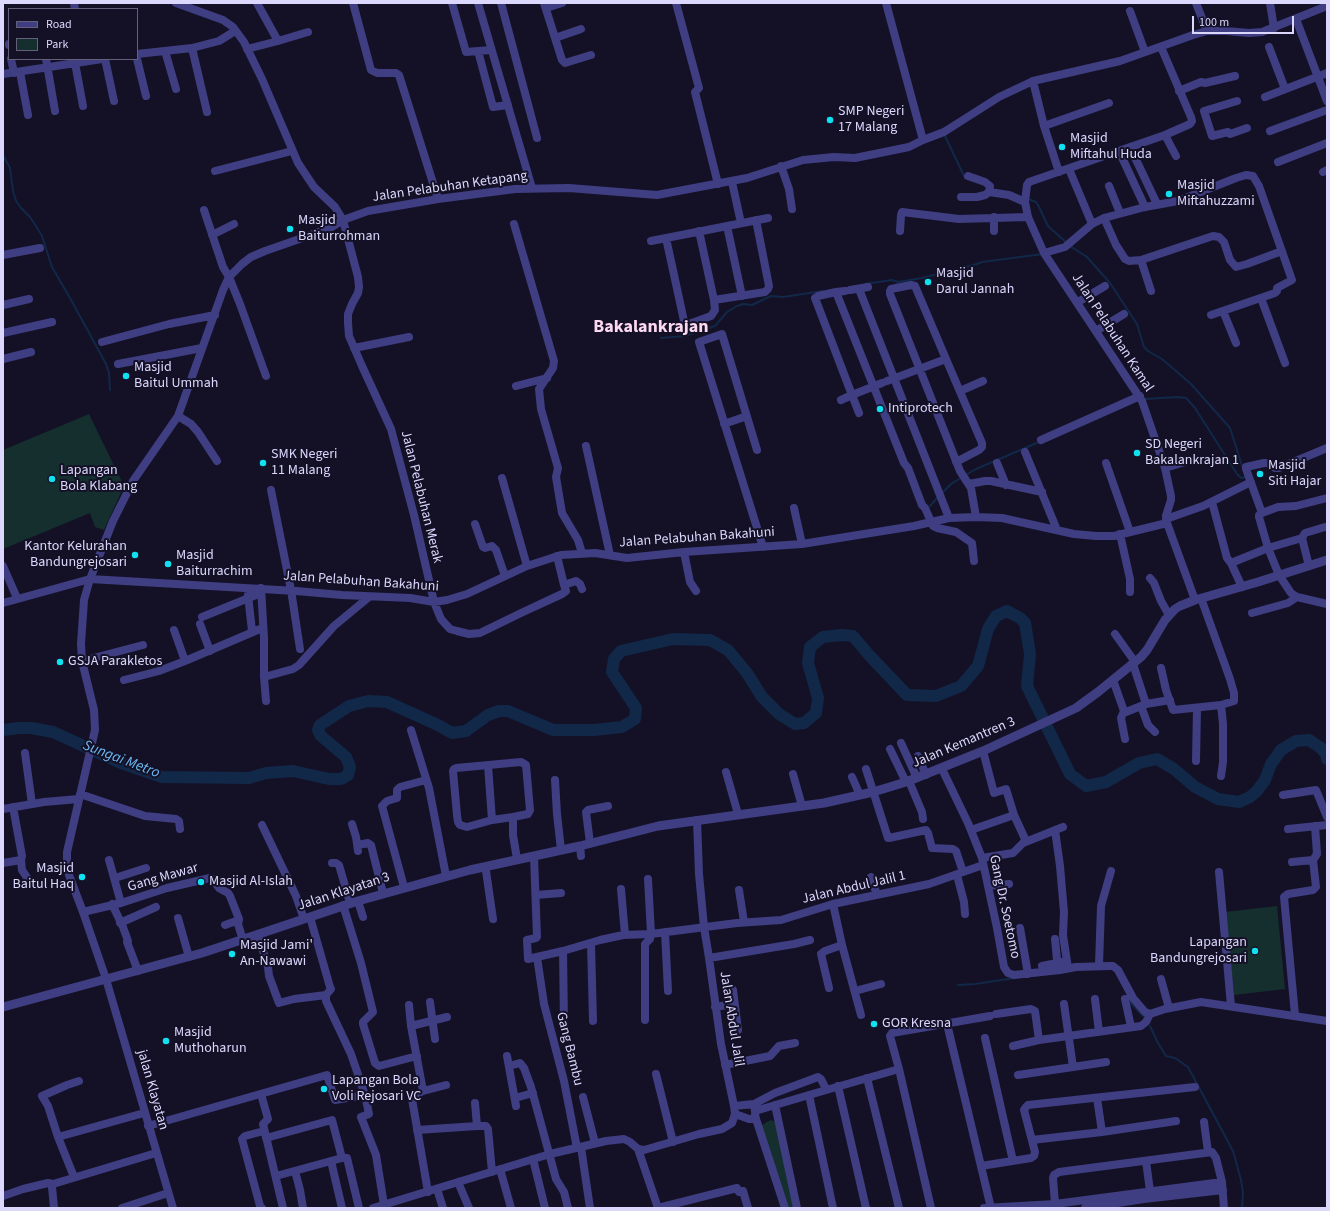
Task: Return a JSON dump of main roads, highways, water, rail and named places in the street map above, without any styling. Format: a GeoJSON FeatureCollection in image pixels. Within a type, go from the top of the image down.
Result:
{"type":"FeatureCollection","features":[{"type":"Feature","properties":{"kind":"waterway"},"geometry":{"type":"LineString","coordinates":[[945,136],[965,178]]}},
{"type":"Feature","properties":{"kind":"waterway"},"geometry":{"type":"LineString","coordinates":[[3,155],[10,168],[16,201],[30,217],[42,236],[52,267],[106,364],[109,373],[110,390]]}},
{"type":"Feature","properties":{"kind":"waterway"},"geometry":{"type":"LineString","coordinates":[[1028,199],[1036,202],[1048,226],[1067,243]]}},
{"type":"Feature","properties":{"kind":"waterway"},"geometry":{"type":"LineString","coordinates":[[1070,246],[1087,257],[1110,283],[1137,324],[1144,347],[1162,359],[1191,384],[1230,428],[1243,469]]}},
{"type":"Feature","properties":{"kind":"waterway"},"geometry":{"type":"LineString","coordinates":[[865,284],[892,280],[898,282],[922,278],[982,262],[1043,254]]}},
{"type":"Feature","properties":{"kind":"waterway"},"geometry":{"type":"LineString","coordinates":[[661,338],[685,336],[715,326],[727,312],[743,304],[752,305],[771,296],[783,297],[823,291]]}},
{"type":"Feature","properties":{"kind":"waterway"},"geometry":{"type":"LineString","coordinates":[[1144,399],[1186,398],[1195,408],[1237,474],[1241,478],[1245,477]]}},
{"type":"Feature","properties":{"kind":"waterway"},"geometry":{"type":"LineString","coordinates":[[966,475],[976,469],[1039,442]]}},
{"type":"Feature","properties":{"kind":"waterway"},"geometry":{"type":"LineString","coordinates":[[942,493],[951,484],[959,479]]}},
{"type":"Feature","properties":{"kind":"waterway"},"geometry":{"type":"LineString","coordinates":[[930,506],[938,497]]}},
{"type":"Feature","properties":{"kind":"waterway","name":"Sungai Metro"},"geometry":{"type":"LineString","coordinates":[[3,730],[31,728],[53,732],[121,763],[162,777],[249,778],[266,773],[293,771],[329,779],[341,779],[348,775],[350,767],[346,757],[321,736],[318,730],[320,725],[349,706],[368,701],[387,702],[452,733],[466,731],[488,715],[499,711],[508,711],[553,730],[594,730],[622,727],[635,719],[636,708],[612,672],[614,659],[621,651],[673,639],[710,640],[728,650],[747,673],[762,697],[779,714],[795,724],[804,723],[816,713],[818,698],[808,663],[810,647],[823,637],[842,635],[853,636],[907,695],[936,696],[961,686],[978,666],[988,629],[996,616],[1007,611],[1020,618],[1025,623],[1030,654],[1027,686],[1070,774],[1086,786],[1106,782],[1139,763],[1157,759],[1174,769],[1195,787],[1218,799],[1239,802],[1250,797],[1257,791],[1265,780],[1271,764],[1281,750],[1296,741],[1309,740],[1321,748],[1327,755],[1327,759]]}},
{"type":"Feature","properties":{"kind":"waterway"},"geometry":{"type":"LineString","coordinates":[[958,985],[1015,978]]}},
{"type":"Feature","properties":{"kind":"waterway"},"geometry":{"type":"LineString","coordinates":[[1129,998],[1131,1003],[1143,1016]]}},
{"type":"Feature","properties":{"kind":"waterway"},"geometry":{"type":"LineString","coordinates":[[1150,1026],[1166,1056],[1175,1058],[1188,1067],[1233,1151],[1241,1180],[1243,1193],[1242,1208]]}},
{"type":"Feature","properties":{"kind":"place","name":"SMP Negeri 17 Malang"},"geometry":{"type":"Point","coordinates":[830,120]}},
{"type":"Feature","properties":{"kind":"place","name":"Masjid Miftahul Huda"},"geometry":{"type":"Point","coordinates":[1062,147]}},
{"type":"Feature","properties":{"kind":"place","name":"Masjid Miftahuzzami"},"geometry":{"type":"Point","coordinates":[1169,194]}},
{"type":"Feature","properties":{"kind":"place","name":"Masjid Baiturrohman"},"geometry":{"type":"Point","coordinates":[290,229]}},
{"type":"Feature","properties":{"kind":"place","name":"Masjid Darul Jannah"},"geometry":{"type":"Point","coordinates":[928,282]}},
{"type":"Feature","properties":{"kind":"place","name":"Masjid Baitul Ummah"},"geometry":{"type":"Point","coordinates":[126,376]}},
{"type":"Feature","properties":{"kind":"place","name":"Intiprotech"},"geometry":{"type":"Point","coordinates":[880,409]}},
{"type":"Feature","properties":{"kind":"place","name":"SD Negeri Bakalankrajan 1"},"geometry":{"type":"Point","coordinates":[1137,453]}},
{"type":"Feature","properties":{"kind":"place","name":"SMK Negeri 11 Malang"},"geometry":{"type":"Point","coordinates":[263,463]}},
{"type":"Feature","properties":{"kind":"place","name":"Masjid Siti Hajar"},"geometry":{"type":"Point","coordinates":[1260,474]}},
{"type":"Feature","properties":{"kind":"place","name":"Lapangan Bola Klabang"},"geometry":{"type":"Point","coordinates":[52,479]}},
{"type":"Feature","properties":{"kind":"place","name":"Kantor Kelurahan Bandungrejosari"},"geometry":{"type":"Point","coordinates":[135,555]}},
{"type":"Feature","properties":{"kind":"place","name":"Masjid Baiturrachim"},"geometry":{"type":"Point","coordinates":[168,564]}},
{"type":"Feature","properties":{"kind":"place","name":"GSJA Parakletos"},"geometry":{"type":"Point","coordinates":[60,662]}},
{"type":"Feature","properties":{"kind":"place","name":"Masjid Baitul Haq"},"geometry":{"type":"Point","coordinates":[82,877]}},
{"type":"Feature","properties":{"kind":"place","name":"Masjid Al-Islah"},"geometry":{"type":"Point","coordinates":[201,882]}},
{"type":"Feature","properties":{"kind":"place","name":"Lapangan Bandungrejosari"},"geometry":{"type":"Point","coordinates":[1255,951]}},
{"type":"Feature","properties":{"kind":"place","name":"Masjid Jami' An-Nawawi"},"geometry":{"type":"Point","coordinates":[232,954]}},
{"type":"Feature","properties":{"kind":"place","name":"GOR Kresna"},"geometry":{"type":"Point","coordinates":[874,1024]}},
{"type":"Feature","properties":{"kind":"place","name":"Masjid Muthoharun"},"geometry":{"type":"Point","coordinates":[166,1041]}},
{"type":"Feature","properties":{"kind":"place","name":"Lapangan Bola Voli Rejosari VC"},"geometry":{"type":"Point","coordinates":[324,1089]}},
{"type":"Feature","properties":{"kind":"district","name":"Bakalankrajan"},"geometry":{"type":"Point","coordinates":[651,328]}}]}
